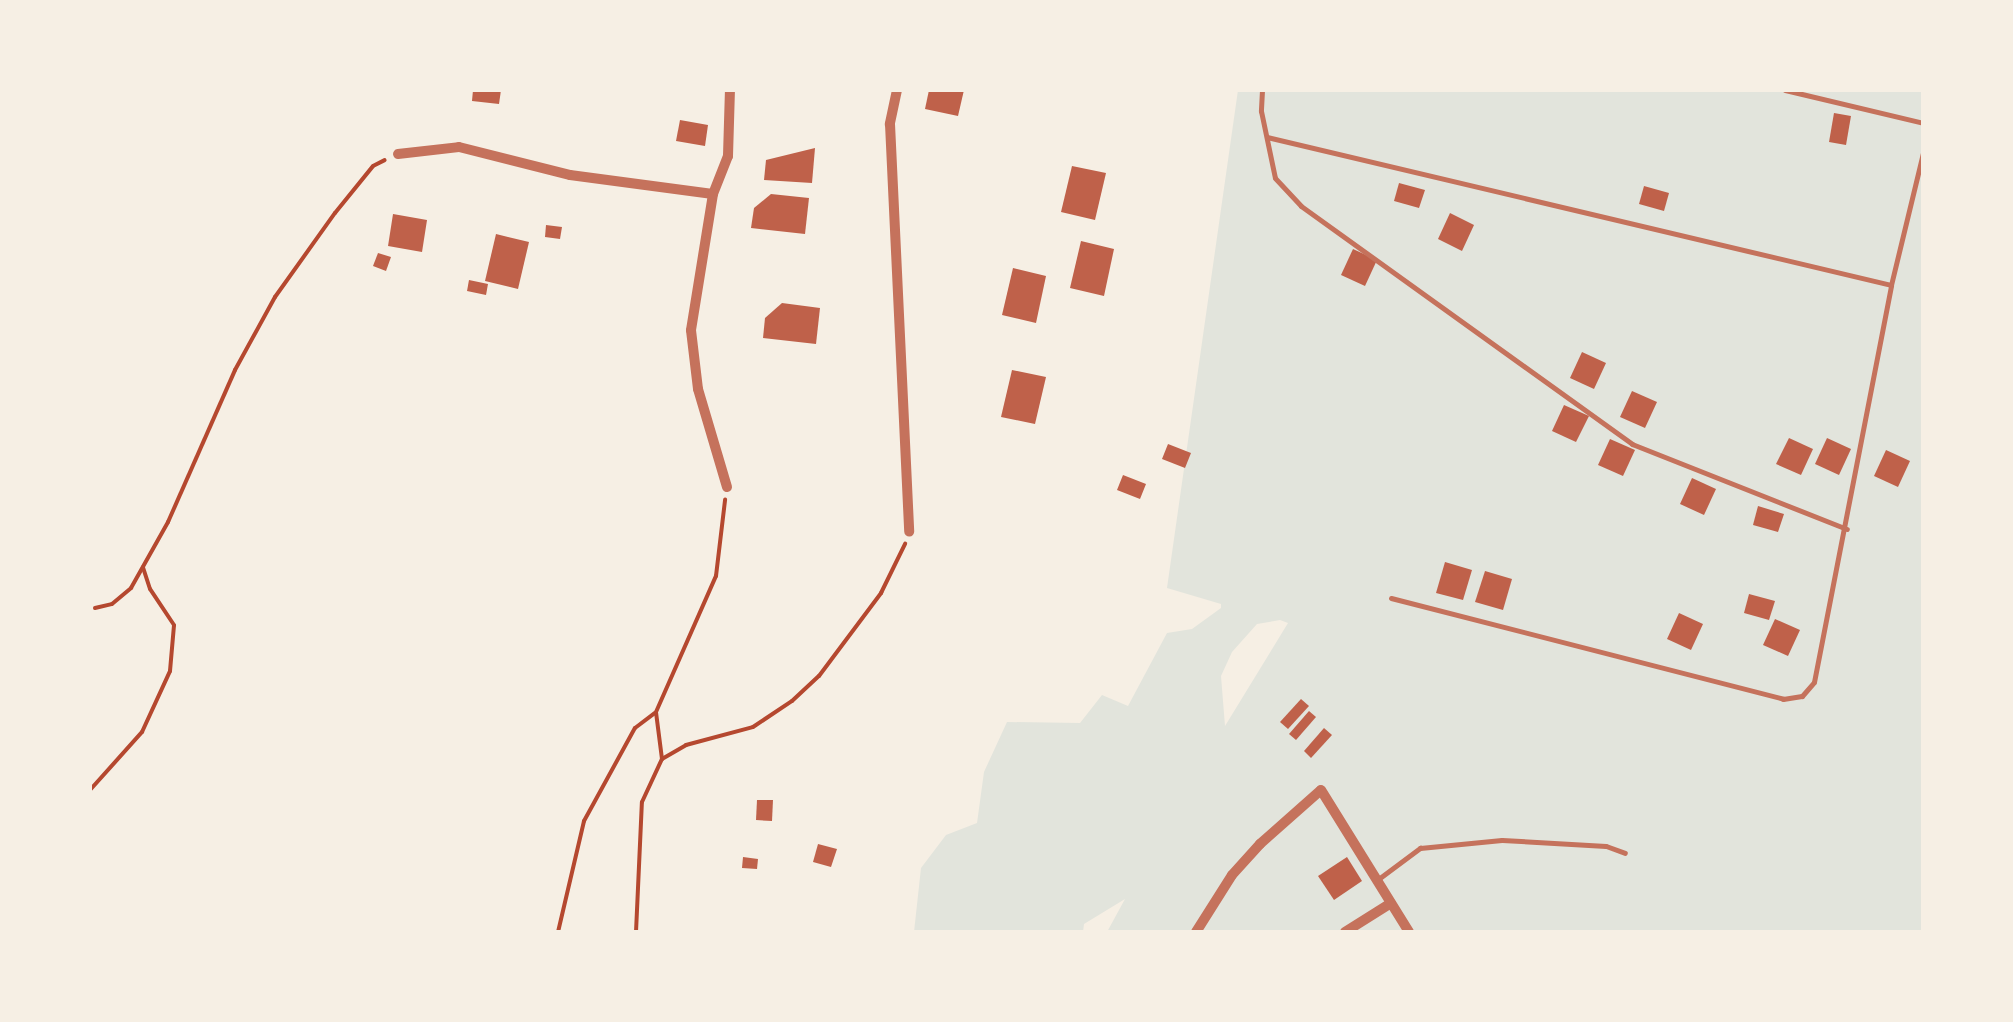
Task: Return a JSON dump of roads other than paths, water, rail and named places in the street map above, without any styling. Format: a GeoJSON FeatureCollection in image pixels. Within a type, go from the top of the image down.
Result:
{"type":"FeatureCollection","features":[{"type":"Feature","properties":{"kind":"street"},"geometry":{"type":"LineString","coordinates":[[727,487],[698,389],[691,330],[714,194],[728,156],[730,90]]}},
{"type":"Feature","properties":{"kind":"street"},"geometry":{"type":"LineString","coordinates":[[896,90],[890,124],[909,532]]}},
{"type":"Feature","properties":{"kind":"street"},"geometry":{"type":"LineString","coordinates":[[398,154],[460,147],[570,175],[714,194]]}},
{"type":"Feature","properties":{"kind":"street"},"geometry":{"type":"LineString","coordinates":[[1196,932],[1251,854],[1321,790],[1410,932]]}},
{"type":"Feature","properties":{"kind":"street"},"geometry":{"type":"LineString","coordinates":[[1344,932],[1391,902]]}},
{"type":"Feature","properties":{"kind":"lane"},"geometry":{"type":"LineString","coordinates":[[1262,90],[1275,178],[1301,206],[1632,444],[1847,529]]}},
{"type":"Feature","properties":{"kind":"lane"},"geometry":{"type":"LineString","coordinates":[[1785,90],[1923,123]]}},
{"type":"Feature","properties":{"kind":"lane"},"geometry":{"type":"LineString","coordinates":[[1266,137],[1891,285]]}},
{"type":"Feature","properties":{"kind":"lane"},"geometry":{"type":"LineString","coordinates":[[1391,598],[1783,699],[1802,696],[1814,682],[1847,529],[1891,285],[1923,153]]}},
{"type":"Feature","properties":{"kind":"lane"},"geometry":{"type":"LineString","coordinates":[[1377,880],[1420,848],[1502,840],[1606,846],[1625,853]]}}]}
